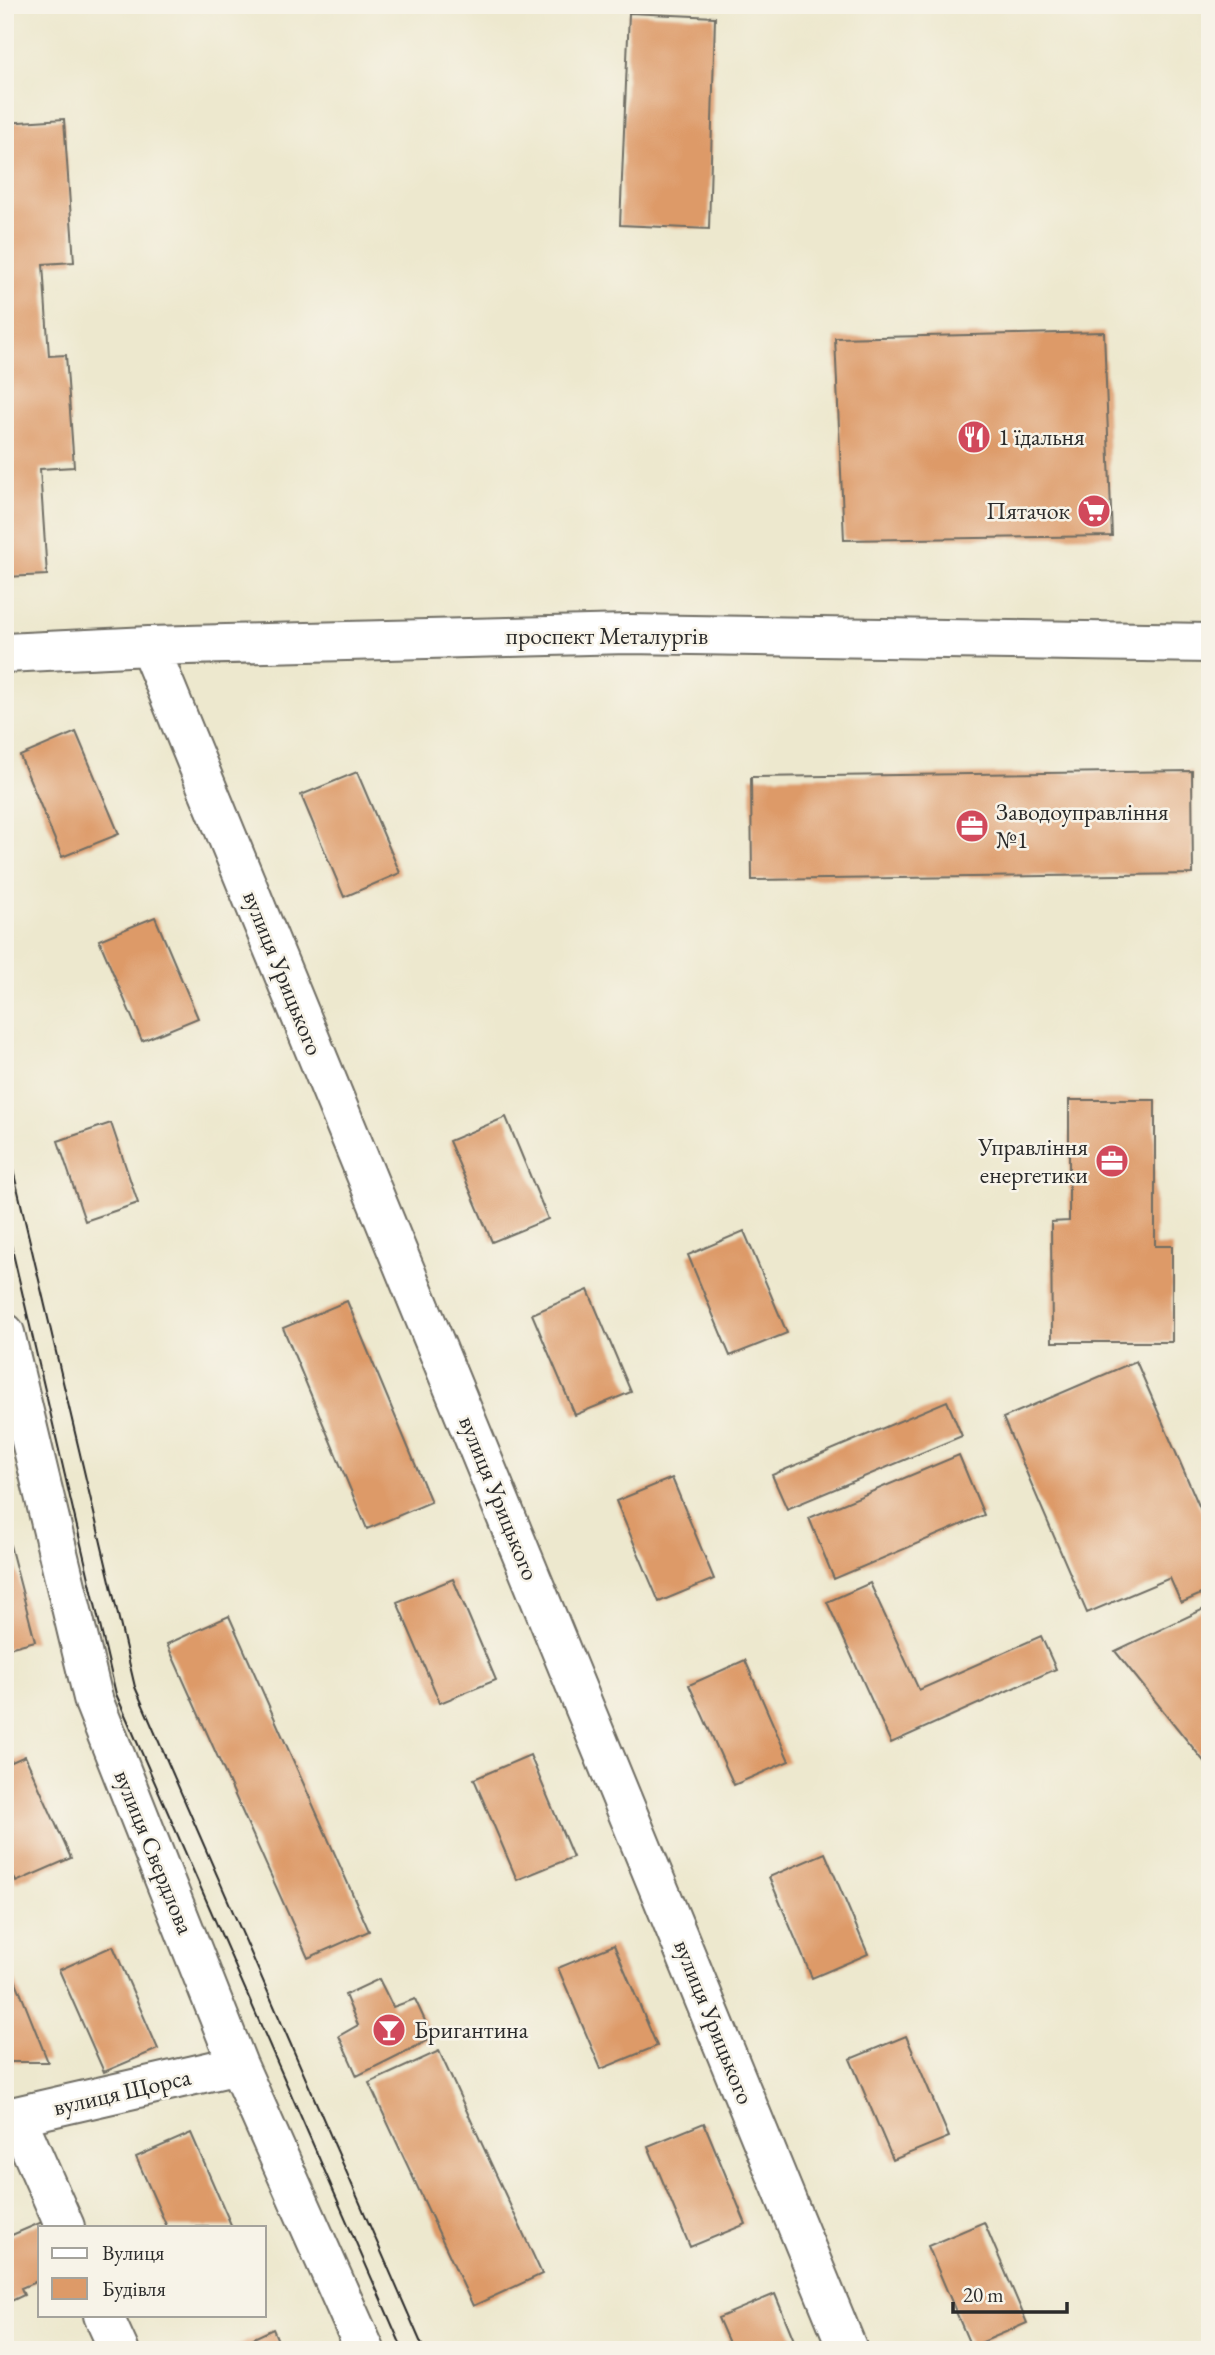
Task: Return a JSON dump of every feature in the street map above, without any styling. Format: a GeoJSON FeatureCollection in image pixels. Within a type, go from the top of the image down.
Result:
{"type":"FeatureCollection","features":[{"type":"Feature","properties":{"kind":"street","name":"проспект Металургів"},"geometry":{"type":"LineString","coordinates":[[5,653],[149,646],[628,634],[1210,643]]}},
{"type":"Feature","properties":{"kind":"street","name":"вулиця Урицького"},"geometry":{"type":"LineString","coordinates":[[149,646],[848,2350]]}},
{"type":"Feature","properties":{"kind":"street","name":"вулиця Свердлова"},"geometry":{"type":"LineString","coordinates":[[5,1333],[94,1702],[239,2065],[365,2350]]}},
{"type":"Feature","properties":{"kind":"street","name":"вулиця Щорса"},"geometry":{"type":"LineString","coordinates":[[10,2116],[239,2065]]}},
{"type":"Feature","properties":{"kind":"street"},"geometry":{"type":"LineString","coordinates":[[10,2116],[65,2226]]}},
{"type":"Feature","properties":{"kind":"street"},"geometry":{"type":"LineString","coordinates":[[103,2316],[119,2350]]}},
{"type":"Feature","properties":{"kind":"building"},"geometry":{"type":"Polygon","coordinates":[[[629,13],[715,17],[709,229],[620,225],[629,13]]]}},
{"type":"Feature","properties":{"kind":"building"},"geometry":{"type":"Polygon","coordinates":[[[64,119],[74,262],[43,264],[49,356],[66,355],[74,467],[40,469],[47,575],[5,577],[5,123],[64,119]]]}},
{"type":"Feature","properties":{"kind":"building","name":"1 їдальня"},"geometry":{"type":"Polygon","coordinates":[[[1104,332],[1112,536],[844,540],[835,338],[1104,332]]]}},
{"type":"Feature","properties":{"kind":"building"},"geometry":{"type":"Polygon","coordinates":[[[76,732],[119,834],[62,857],[20,756],[76,732]]]}},
{"type":"Feature","properties":{"kind":"building","name":"Заводоуправління №1"},"geometry":{"type":"Polygon","coordinates":[[[1192,771],[1193,874],[752,880],[751,777],[1192,771]]]}},
{"type":"Feature","properties":{"kind":"building"},"geometry":{"type":"Polygon","coordinates":[[[357,772],[400,873],[344,897],[301,795],[357,772]]]}},
{"type":"Feature","properties":{"kind":"building"},"geometry":{"type":"Polygon","coordinates":[[[155,917],[198,1018],[142,1041],[99,940],[155,917]]]}},
{"type":"Feature","properties":{"kind":"building","name":"Управління енергетики"},"geometry":{"type":"Polygon","coordinates":[[[1069,1100],[1155,1100],[1155,1246],[1172,1246],[1172,1342],[1052,1342],[1051,1222],[1069,1221],[1069,1100]]]}},
{"type":"Feature","properties":{"kind":"building"},"geometry":{"type":"Polygon","coordinates":[[[506,1117],[548,1219],[492,1242],[449,1141],[506,1117]]]}},
{"type":"Feature","properties":{"kind":"building"},"geometry":{"type":"Polygon","coordinates":[[[111,1123],[138,1203],[85,1221],[58,1141],[111,1123]]]}},
{"type":"Feature","properties":{"kind":"building"},"geometry":{"type":"Polygon","coordinates":[[[744,1231],[787,1333],[730,1356],[688,1255],[744,1231]]]}},
{"type":"Feature","properties":{"kind":"building"},"geometry":{"type":"Polygon","coordinates":[[[588,1290],[631,1392],[575,1415],[532,1314],[588,1290]]]}},
{"type":"Feature","properties":{"kind":"building"},"geometry":{"type":"Polygon","coordinates":[[[347,1301],[431,1502],[367,1529],[283,1328],[347,1301]]]}},
{"type":"Feature","properties":{"kind":"building"},"geometry":{"type":"Polygon","coordinates":[[[1136,1361],[1210,1531],[1210,1590],[1181,1603],[1170,1578],[1087,1613],[1003,1418],[1136,1361]]]}},
{"type":"Feature","properties":{"kind":"building"},"geometry":{"type":"Polygon","coordinates":[[[947,1401],[962,1436],[787,1509],[772,1475],[947,1401]]]}},
{"type":"Feature","properties":{"kind":"building"},"geometry":{"type":"Polygon","coordinates":[[[959,1455],[984,1515],[834,1579],[809,1518],[959,1455]]]}},
{"type":"Feature","properties":{"kind":"building"},"geometry":{"type":"Polygon","coordinates":[[[672,1478],[714,1579],[659,1602],[616,1501],[672,1478]]]}},
{"type":"Feature","properties":{"kind":"building"},"geometry":{"type":"Polygon","coordinates":[[[5,1526],[35,1641],[5,1649],[5,1526]]]}},
{"type":"Feature","properties":{"kind":"building"},"geometry":{"type":"Polygon","coordinates":[[[453,1579],[496,1680],[440,1703],[397,1602],[453,1579]]]}},
{"type":"Feature","properties":{"kind":"building"},"geometry":{"type":"Polygon","coordinates":[[[870,1583],[919,1690],[1041,1636],[1056,1669],[891,1743],[827,1602],[870,1583]]]}},
{"type":"Feature","properties":{"kind":"building"},"geometry":{"type":"Polygon","coordinates":[[[1210,1606],[1210,1769],[1115,1651],[1210,1606]]]}},
{"type":"Feature","properties":{"kind":"building"},"geometry":{"type":"Polygon","coordinates":[[[229,1616],[369,1931],[308,1958],[167,1644],[229,1616]]]}},
{"type":"Feature","properties":{"kind":"building"},"geometry":{"type":"Polygon","coordinates":[[[745,1660],[789,1761],[734,1785],[689,1685],[745,1660]]]}},
{"type":"Feature","properties":{"kind":"building"},"geometry":{"type":"Polygon","coordinates":[[[530,1755],[573,1857],[517,1880],[474,1779],[530,1755]]]}},
{"type":"Feature","properties":{"kind":"building"},"geometry":{"type":"Polygon","coordinates":[[[25,1756],[71,1858],[16,1882],[5,1857],[5,1765],[25,1756]]]}},
{"type":"Feature","properties":{"kind":"building"},"geometry":{"type":"Polygon","coordinates":[[[825,1853],[868,1954],[812,1978],[769,1877],[825,1853]]]}},
{"type":"Feature","properties":{"kind":"building"},"geometry":{"type":"Polygon","coordinates":[[[614,1945],[657,2046],[601,2069],[558,1968],[614,1945]]]}},
{"type":"Feature","properties":{"kind":"building"},"geometry":{"type":"Polygon","coordinates":[[[113,1946],[158,2049],[104,2072],[59,1970],[113,1946]]]}},
{"type":"Feature","properties":{"kind":"building"},"geometry":{"type":"Polygon","coordinates":[[[5,1954],[48,2062],[5,2062],[5,1954]]]}},
{"type":"Feature","properties":{"kind":"building","name":"Бригантина"},"geometry":{"type":"Polygon","coordinates":[[[379,1979],[393,2007],[415,1999],[433,2038],[357,2076],[339,2036],[358,2025],[345,1995],[379,1979]]]}},
{"type":"Feature","properties":{"kind":"building"},"geometry":{"type":"Polygon","coordinates":[[[906,2036],[949,2137],[893,2160],[850,2059],[906,2036]]]}},
{"type":"Feature","properties":{"kind":"building"},"geometry":{"type":"Polygon","coordinates":[[[439,2051],[542,2274],[473,2306],[369,2083],[439,2051]]]}},
{"type":"Feature","properties":{"kind":"building"},"geometry":{"type":"Polygon","coordinates":[[[704,2123],[746,2224],[690,2247],[648,2146],[704,2123]]]}},
{"type":"Feature","properties":{"kind":"building"},"geometry":{"type":"Polygon","coordinates":[[[191,2133],[232,2226],[167,2226],[136,2157],[191,2133]]]}},
{"type":"Feature","properties":{"kind":"building"},"geometry":{"type":"Polygon","coordinates":[[[42,2222],[44,2226],[38,2226],[38,2281],[21,2288],[24,2295],[5,2304],[5,2238],[42,2222]]]}},
{"type":"Feature","properties":{"kind":"building"},"geometry":{"type":"Polygon","coordinates":[[[984,2222],[1027,2323],[971,2347],[928,2246],[984,2222]]]}},
{"type":"Feature","properties":{"kind":"building"},"geometry":{"type":"Polygon","coordinates":[[[775,2294],[798,2350],[732,2350],[718,2318],[775,2294]]]}},
{"type":"Feature","properties":{"kind":"building"},"geometry":{"type":"Polygon","coordinates":[[[273,2329],[282,2350],[228,2350],[273,2329]]]}},
{"type":"Feature","properties":{"kind":"tram line"},"geometry":{"type":"LineString","coordinates":[[5,1136],[135,1687],[424,2350]]}},
{"type":"Feature","properties":{"kind":"tram line"},"geometry":{"type":"LineString","coordinates":[[5,1219],[116,1694],[403,2350]]}},
{"type":"Feature","properties":{"kind":"place","name":"1 їдальня"},"geometry":{"type":"Point","coordinates":[974,437]}},
{"type":"Feature","properties":{"kind":"place","name":"Пятачок"},"geometry":{"type":"Point","coordinates":[1094,511]}},
{"type":"Feature","properties":{"kind":"place","name":"Заводоуправління №1"},"geometry":{"type":"Point","coordinates":[972,826]}},
{"type":"Feature","properties":{"kind":"place","name":"Управління енергетики"},"geometry":{"type":"Point","coordinates":[1112,1161]}},
{"type":"Feature","properties":{"kind":"place","name":"Бригантина"},"geometry":{"type":"Point","coordinates":[389,2030]}}]}
